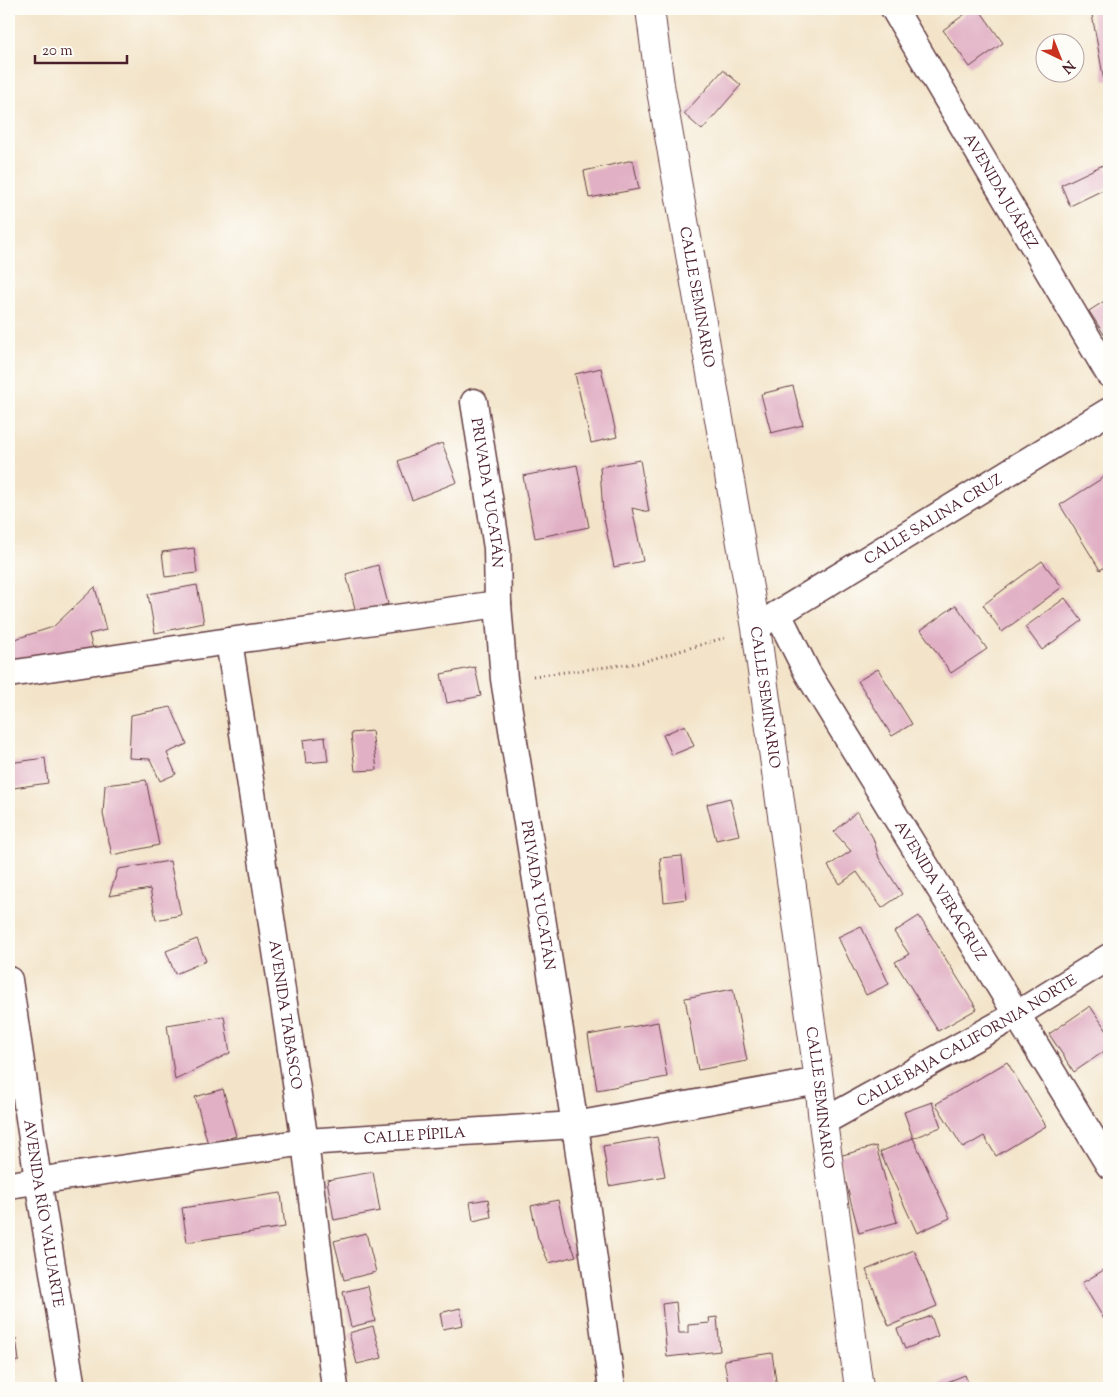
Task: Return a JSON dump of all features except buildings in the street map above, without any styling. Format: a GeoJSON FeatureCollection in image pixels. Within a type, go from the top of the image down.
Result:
{"type":"FeatureCollection","features":[{"type":"Feature","properties":{"kind":"street","name":"CALLE SEMINARIO"},"geometry":{"type":"LineString","coordinates":[[650,9],[662,95],[767,621],[823,1122],[859,1388]]}},
{"type":"Feature","properties":{"kind":"street","name":"AVENIDA JUÁREZ"},"geometry":{"type":"LineString","coordinates":[[894,9],[1109,374]]}},
{"type":"Feature","properties":{"kind":"street","name":"PRIVADA YUCATÁN"},"geometry":{"type":"LineString","coordinates":[[474,402],[497,548],[498,604],[504,679],[575,1125],[612,1388]]}},
{"type":"Feature","properties":{"kind":"street","name":"CALLE SALINA CRUZ"},"geometry":{"type":"LineString","coordinates":[[767,621],[1109,411]]}},
{"type":"Feature","properties":{"kind":"street"},"geometry":{"type":"LineString","coordinates":[[9,674],[498,604]]}},
{"type":"Feature","properties":{"kind":"street","name":"AVENIDA VERACRUZ"},"geometry":{"type":"LineString","coordinates":[[767,621],[807,672],[1109,1165]]}},
{"type":"Feature","properties":{"kind":"street","name":"AVENIDA TABASCO"},"geometry":{"type":"LineString","coordinates":[[229,641],[305,1142],[335,1388]]}},
{"type":"Feature","properties":{"kind":"street","name":"CALLE BAJA CALIFORNIA NORTE"},"geometry":{"type":"LineString","coordinates":[[823,1122],[1016,1015],[1109,957]]}},
{"type":"Feature","properties":{"kind":"street","name":"AVENIDA RÍO VALUARTE"},"geometry":{"type":"LineString","coordinates":[[9,980],[38,1180],[72,1388]]}},
{"type":"Feature","properties":{"kind":"street","name":"CALLE PÍPILA"},"geometry":{"type":"LineString","coordinates":[[9,1185],[305,1142],[575,1125],[819,1081]]}},
{"type":"Feature","properties":{"kind":"path"},"geometry":{"type":"LineString","coordinates":[[504,679],[639,663],[767,621]]}}]}
